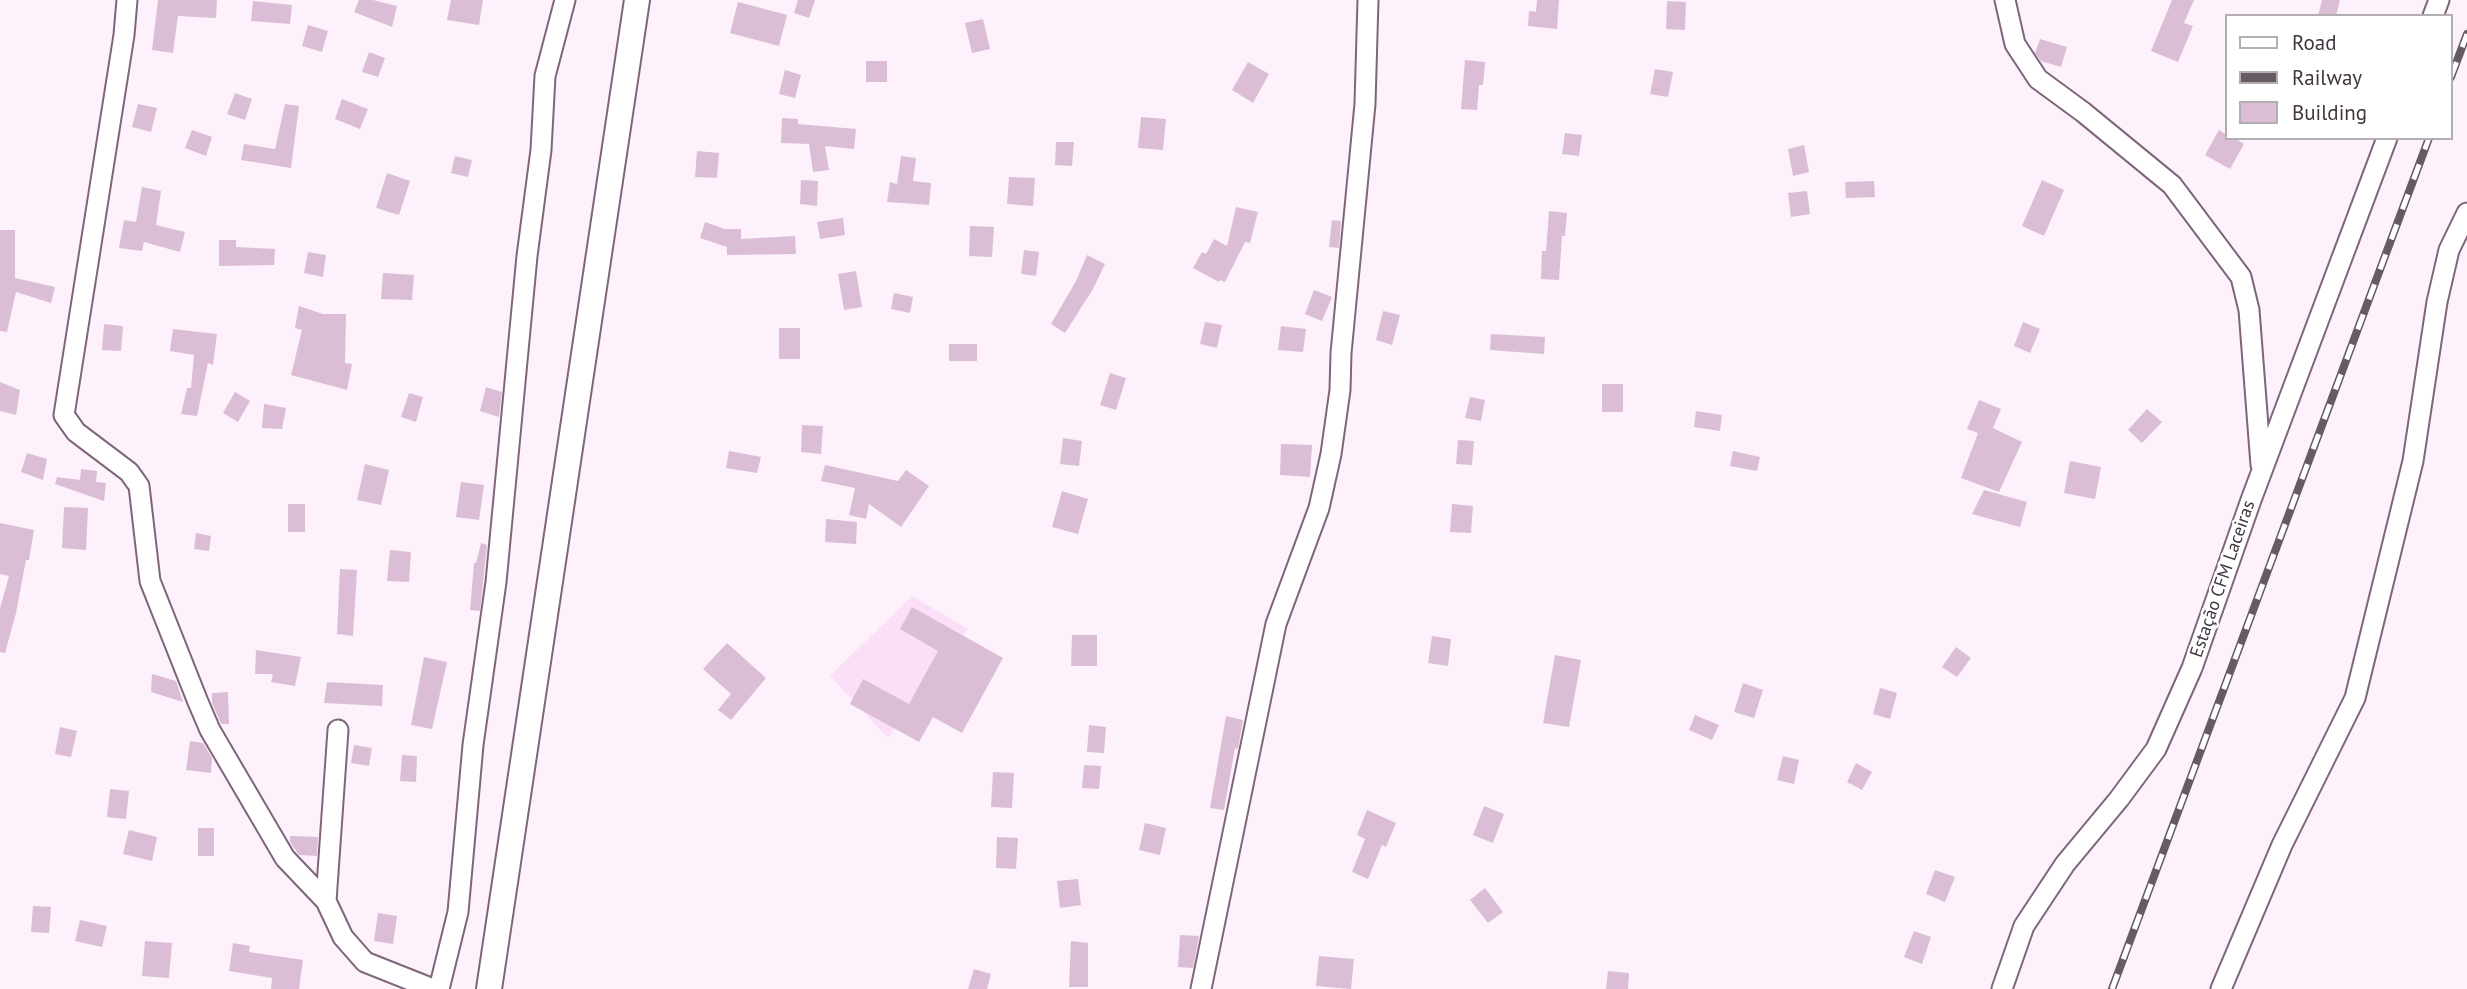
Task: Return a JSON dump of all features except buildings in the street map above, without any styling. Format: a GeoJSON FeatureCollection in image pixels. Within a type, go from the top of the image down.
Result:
{"type":"FeatureCollection","features":[{"type":"Feature","properties":{"kind":"main road"},"geometry":{"type":"LineString","coordinates":[[489,989],[636,0]]}},
{"type":"Feature","properties":{"kind":"street"},"geometry":{"type":"LineString","coordinates":[[127,0],[124,35],[64,415],[76,432],[129,472],[139,486],[150,581],[207,723],[285,858],[326,901],[343,937],[365,962],[433,989]]}},
{"type":"Feature","properties":{"kind":"street"},"geometry":{"type":"LineString","coordinates":[[439,989],[458,912],[474,744],[496,582],[527,256],[541,150],[545,76],[565,0]]}},
{"type":"Feature","properties":{"kind":"street"},"geometry":{"type":"LineString","coordinates":[[1201,989],[1276,624],[1319,508],[1331,454],[1340,390],[1364,104],[1368,0]]}},
{"type":"Feature","properties":{"kind":"street"},"geometry":{"type":"LineString","coordinates":[[2005,0],[2015,44],[2038,79],[2172,185],[2241,277],[2249,310],[2262,472]]}},
{"type":"Feature","properties":{"kind":"street","name":"Estação CFM Laceiras"},"geometry":{"type":"LineString","coordinates":[[2002,989],[2024,926],[2065,864],[2156,750],[2192,668],[2386,140]]}},
{"type":"Feature","properties":{"kind":"street"},"geometry":{"type":"LineString","coordinates":[[2221,989],[2282,845],[2355,698],[2413,461],[2437,302],[2449,250],[2467,213]]}},
{"type":"Feature","properties":{"kind":"street"},"geometry":{"type":"LineString","coordinates":[[326,901],[338,730]]}},
{"type":"Feature","properties":{"kind":"shaded area"},"geometry":{"type":"Polygon","coordinates":[[[912,596],[968,629],[888,738],[830,676],[912,596]]]}},
{"type":"Feature","properties":{"kind":"railway"},"geometry":{"type":"LineString","coordinates":[[2453,72],[2467,34]]}},
{"type":"Feature","properties":{"kind":"railway"},"geometry":{"type":"LineString","coordinates":[[2112,989],[2428,140]]}}]}
